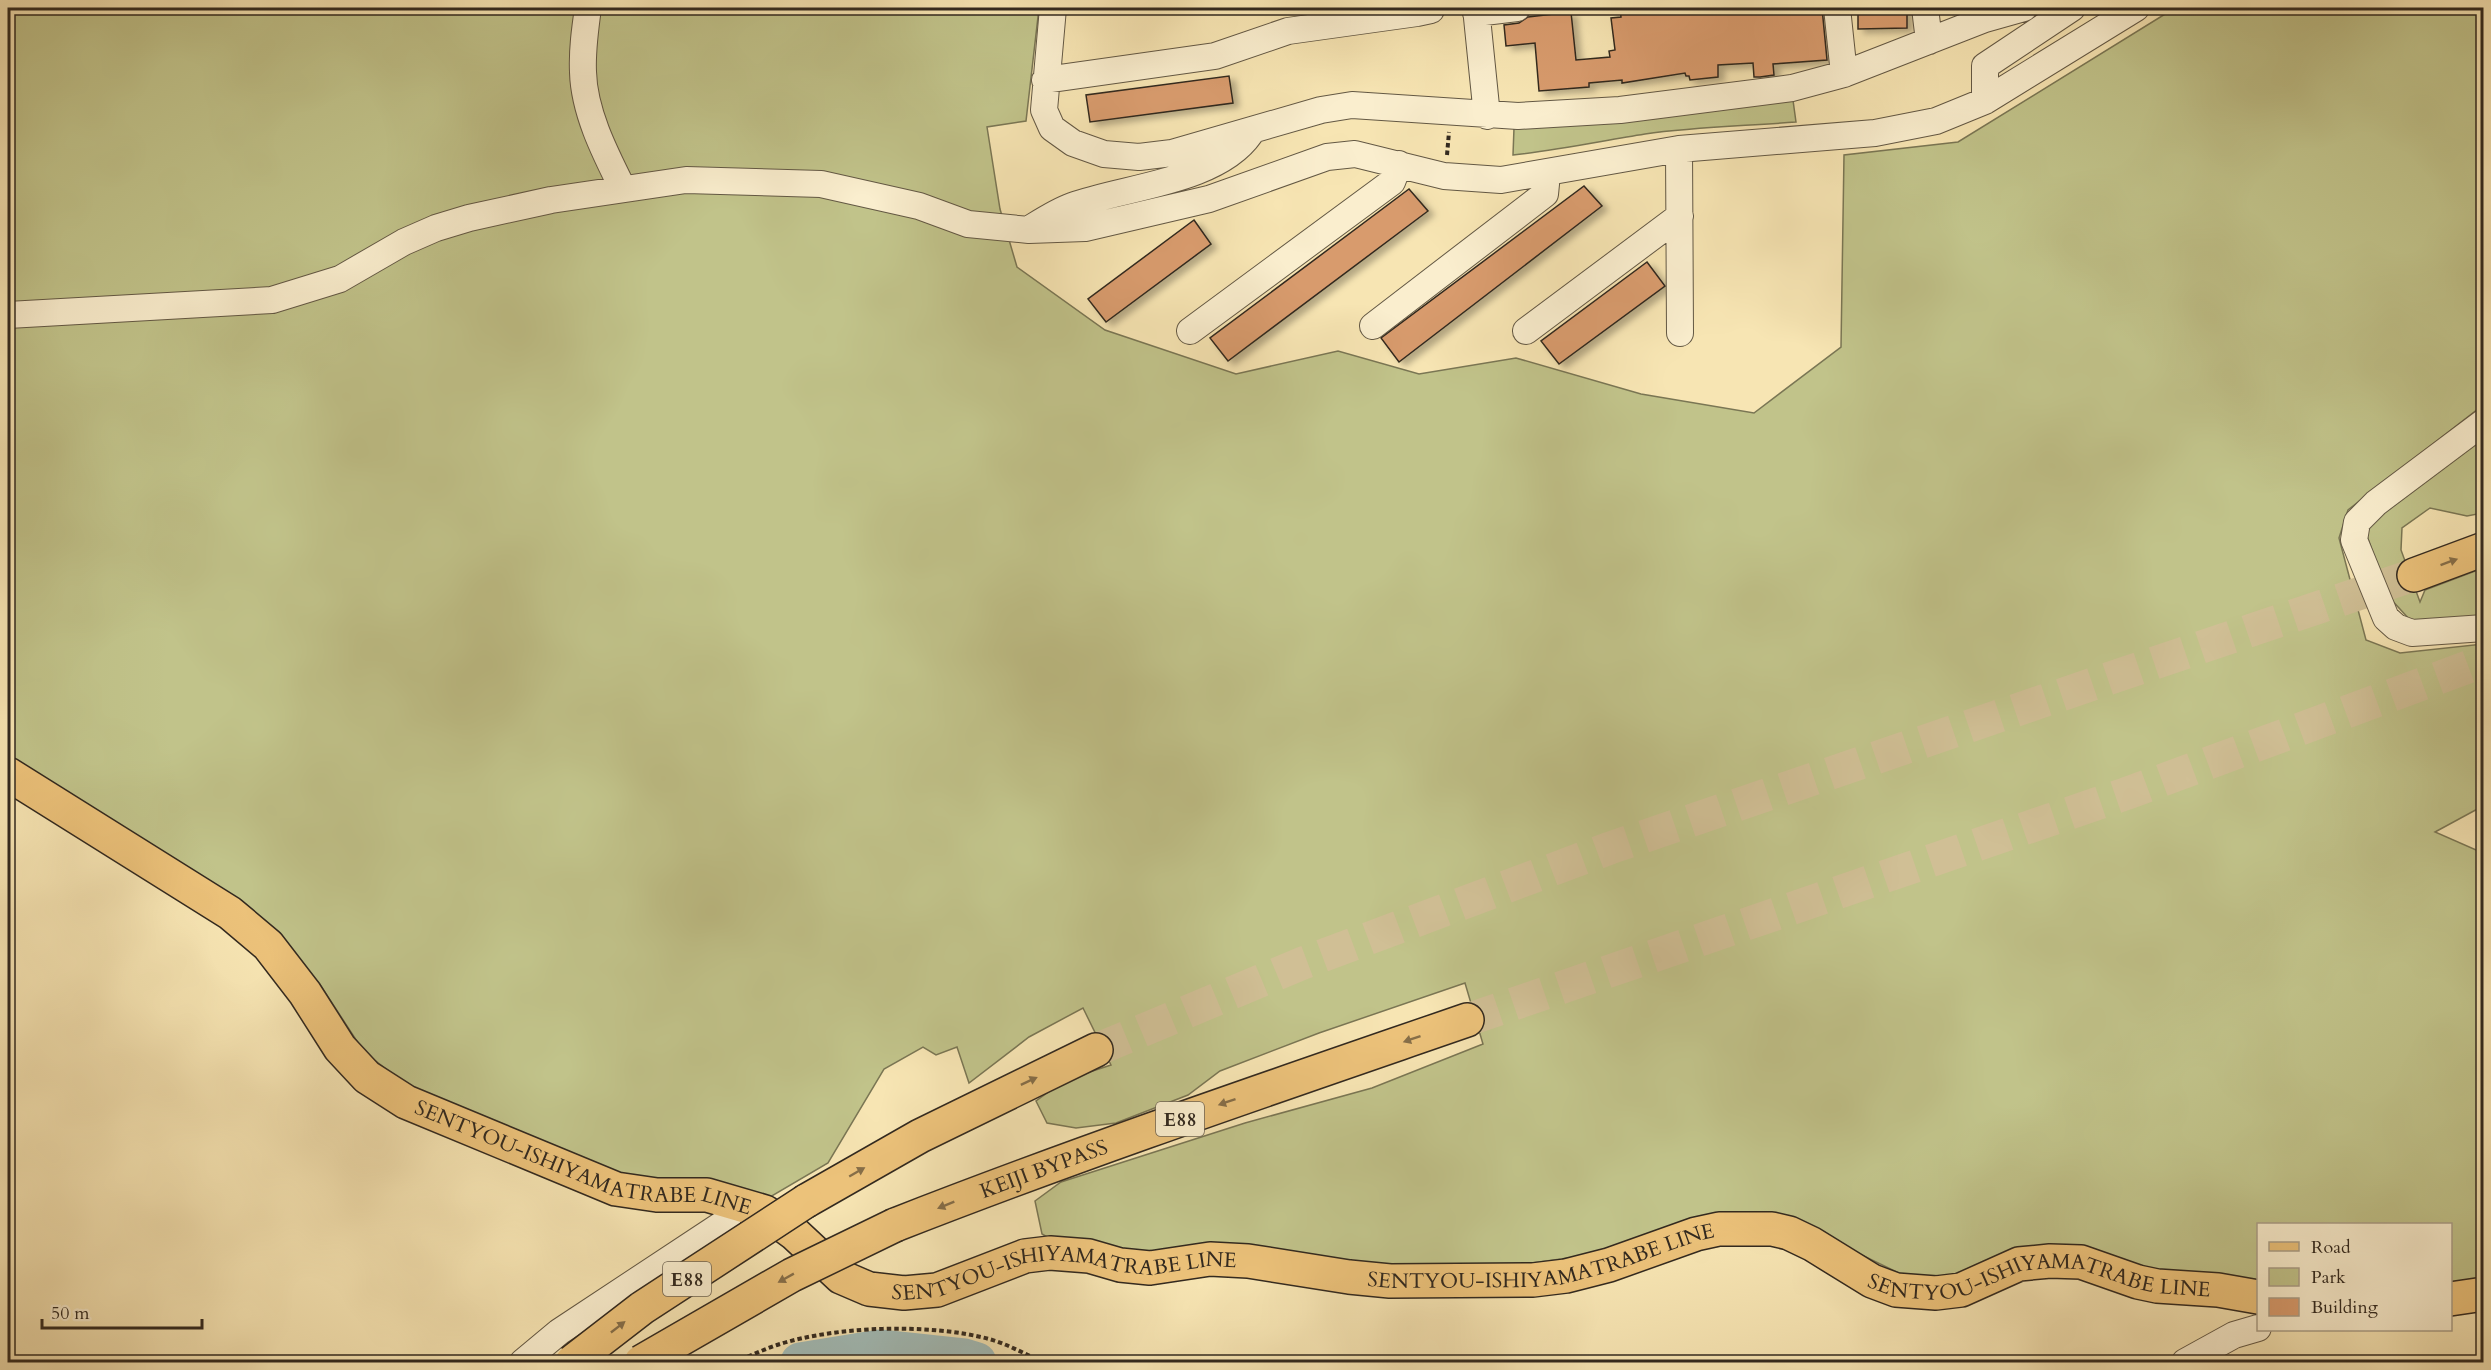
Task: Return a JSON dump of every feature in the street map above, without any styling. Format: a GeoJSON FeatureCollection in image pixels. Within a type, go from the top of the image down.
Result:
{"type":"FeatureCollection","features":[{"type":"Feature","properties":{"kind":"main road"},"geometry":{"type":"LineString","coordinates":[[2414,574],[2484,549]]}},
{"type":"Feature","properties":{"kind":"main road","name":"SENTYOU-ISHIYAMATRABE LINE"},"geometry":{"type":"LineString","coordinates":[[8,774],[230,913],[268,945],[305,993],[340,1048],[367,1077],[406,1102],[616,1189],[657,1195],[707,1196],[765,1212],[795,1234],[841,1277],[869,1289],[904,1293],[937,1290],[1025,1257],[1050,1252],[1150,1268],[1210,1259],[1248,1261],[1390,1281],[1533,1280],[1566,1276],[1609,1265],[1696,1234],[1719,1229],[1772,1229],[1788,1233],[1812,1244],[1872,1281],[1896,1290],[1936,1293],[1961,1290],[2019,1264],[2050,1261],[2081,1262],[2138,1282],[2157,1286],[2218,1290],[2257,1297]]}},
{"type":"Feature","properties":{"kind":"main road","name":"KEIJI BYPASS"},"geometry":{"type":"LineString","coordinates":[[641,1362],[792,1275],[895,1226],[988,1188],[1172,1121],[1467,1020]]}},
{"type":"Feature","properties":{"kind":"main road","name":"E88"},"geometry":{"type":"LineString","coordinates":[[572,1362],[642,1308],[806,1201],[920,1136],[1096,1050]]}},
{"type":"Feature","properties":{"kind":"main road"},"geometry":{"type":"LineString","coordinates":[[2452,1299],[2484,1294]]}},
{"type":"Feature","properties":{"kind":"street"},"geometry":{"type":"LineString","coordinates":[[588,8],[583,73],[586,92],[594,123],[623,189]]}},
{"type":"Feature","properties":{"kind":"street"},"geometry":{"type":"LineString","coordinates":[[1053,8],[1044,110],[1052,128],[1073,143],[1104,154],[1139,157],[1172,153],[1321,110],[1352,105],[1488,116],[1572,114],[1792,88],[1844,74],[1985,19],[2024,8]]}},
{"type":"Feature","properties":{"kind":"street"},"geometry":{"type":"LineString","coordinates":[[1045,80],[1215,56],[1288,31],[1417,13],[1431,10],[1431,8]]}},
{"type":"Feature","properties":{"kind":"street"},"geometry":{"type":"LineString","coordinates":[[1488,116],[1476,10],[1517,8]]}},
{"type":"Feature","properties":{"kind":"street"},"geometry":{"type":"LineString","coordinates":[[1837,8],[1844,74]]}},
{"type":"Feature","properties":{"kind":"street"},"geometry":{"type":"LineString","coordinates":[[1925,8],[1929,41]]}},
{"type":"Feature","properties":{"kind":"street"},"geometry":{"type":"LineString","coordinates":[[1985,101],[1985,66],[2072,8]]}},
{"type":"Feature","properties":{"kind":"street"},"geometry":{"type":"LineString","coordinates":[[8,315],[272,300],[340,279],[393,247],[436,228],[504,209],[686,180],[821,184],[919,206],[968,224],[1029,230],[1085,228],[1209,199],[1327,157],[1355,154],[1444,176],[1501,180],[1547,174],[1679,149],[1875,133],[1936,121],[1985,101],[2136,8]]}},
{"type":"Feature","properties":{"kind":"street"},"geometry":{"type":"LineString","coordinates":[[1029,230],[1072,206],[1170,181],[1214,163],[1241,148],[1253,129]]}},
{"type":"Feature","properties":{"kind":"street"},"geometry":{"type":"LineString","coordinates":[[1679,149],[1680,333]]}},
{"type":"Feature","properties":{"kind":"street"},"geometry":{"type":"LineString","coordinates":[[1190,331],[1392,182],[1398,164]]}},
{"type":"Feature","properties":{"kind":"street"},"geometry":{"type":"LineString","coordinates":[[1373,326],[1545,194],[1547,174]]}},
{"type":"Feature","properties":{"kind":"street"},"geometry":{"type":"LineString","coordinates":[[1526,331],[1680,216]]}},
{"type":"Feature","properties":{"kind":"street"},"geometry":{"type":"LineString","coordinates":[[2484,422],[2376,503],[2357,522],[2354,540],[2386,618],[2396,627],[2412,633],[2484,628]]}},
{"type":"Feature","properties":{"kind":"street"},"geometry":{"type":"LineString","coordinates":[[523,1362],[559,1332],[724,1223],[738,1203]]}},
{"type":"Feature","properties":{"kind":"street"},"geometry":{"type":"LineString","coordinates":[[2185,1362],[2234,1335],[2257,1329]]}},
{"type":"Feature","properties":{"kind":"path"},"geometry":{"type":"LineString","coordinates":[[1444,176],[1451,112]]}},
{"type":"Feature","properties":{"kind":"path"},"geometry":{"type":"LineString","coordinates":[[734,1362],[777,1345],[828,1334],[890,1329],[941,1332],[990,1339],[1044,1362]]}},
{"type":"Feature","properties":{"kind":"green space"},"geometry":{"type":"Polygon","coordinates":[[[8,8],[1039,8],[1026,121],[987,127],[1000,209],[1017,267],[1105,330],[1236,374],[1338,351],[1419,374],[1516,358],[1641,394],[1754,413],[1841,347],[1844,155],[1958,142],[2170,11],[2181,8],[2483,8],[2483,405],[2348,510],[2339,538],[2366,640],[2400,653],[2483,644],[2483,806],[2435,832],[2483,853],[2483,1280],[2452,1285],[2452,1223],[2257,1223],[2257,1283],[2133,1268],[1953,1283],[1907,1277],[1788,1219],[1605,1253],[1516,1265],[1418,1267],[1162,1256],[1056,1242],[1042,1234],[1035,1201],[1061,1182],[1245,1123],[1372,1088],[1483,1044],[1465,983],[1319,1033],[1220,1071],[1188,1095],[1116,1123],[1076,1128],[1047,1123],[1036,1101],[1065,1080],[1111,1065],[1083,1008],[1029,1037],[969,1083],[957,1047],[936,1055],[923,1047],[884,1069],[828,1163],[765,1200],[636,1179],[566,1156],[424,1098],[364,1052],[319,983],[254,918],[8,760],[8,8]]]}},
{"type":"Feature","properties":{"kind":"green space"},"geometry":{"type":"Polygon","coordinates":[[[1792,93],[1796,122],[1645,134],[1513,155],[1514,128],[1619,120],[1792,93]]]}},
{"type":"Feature","properties":{"kind":"green space"},"geometry":{"type":"Polygon","coordinates":[[[2483,431],[2483,513],[2467,516],[2430,508],[2402,528],[2401,550],[2420,602],[2425,590],[2483,568],[2483,616],[2411,621],[2388,596],[2365,530],[2404,488],[2483,431]]]}},
{"type":"Feature","properties":{"kind":"building"},"geometry":{"type":"Polygon","coordinates":[[[1620,8],[1822,8],[1827,60],[1773,64],[1774,75],[1760,77],[1754,77],[1753,63],[1718,65],[1718,77],[1690,80],[1685,73],[1622,83],[1622,80],[1589,83],[1589,87],[1539,91],[1535,43],[1506,46],[1504,25],[1519,23],[1528,17],[1571,12],[1576,60],[1610,57],[1609,51],[1615,50],[1611,18],[1621,17],[1620,8]]]}},
{"type":"Feature","properties":{"kind":"building"},"geometry":{"type":"Polygon","coordinates":[[[1858,8],[1907,8],[1907,28],[1858,29],[1858,8]]]}},
{"type":"Feature","properties":{"kind":"building"},"geometry":{"type":"Polygon","coordinates":[[[1229,76],[1233,103],[1090,122],[1086,95],[1229,76]]]}},
{"type":"Feature","properties":{"kind":"building"},"geometry":{"type":"Polygon","coordinates":[[[1584,186],[1602,206],[1399,362],[1381,338],[1584,186]]]}},
{"type":"Feature","properties":{"kind":"building"},"geometry":{"type":"Polygon","coordinates":[[[1409,189],[1428,211],[1228,361],[1210,338],[1409,189]]]}},
{"type":"Feature","properties":{"kind":"building"},"geometry":{"type":"Polygon","coordinates":[[[1194,220],[1211,244],[1106,322],[1088,299],[1194,220]]]}},
{"type":"Feature","properties":{"kind":"building"},"geometry":{"type":"Polygon","coordinates":[[[1647,262],[1665,286],[1559,364],[1541,341],[1647,262]]]}},
{"type":"Feature","properties":{"kind":"waterway"},"geometry":{"type":"LineString","coordinates":[[800,1362],[880,1349],[964,1358],[977,1362]]}},
{"type":"Feature","properties":{"kind":"tunnel"},"geometry":{"type":"LineString","coordinates":[[1096,1050],[1303,963],[1610,848],[2414,575]]}},
{"type":"Feature","properties":{"kind":"tunnel"},"geometry":{"type":"LineString","coordinates":[[1467,1020],[2125,794],[2484,661]]}}]}
